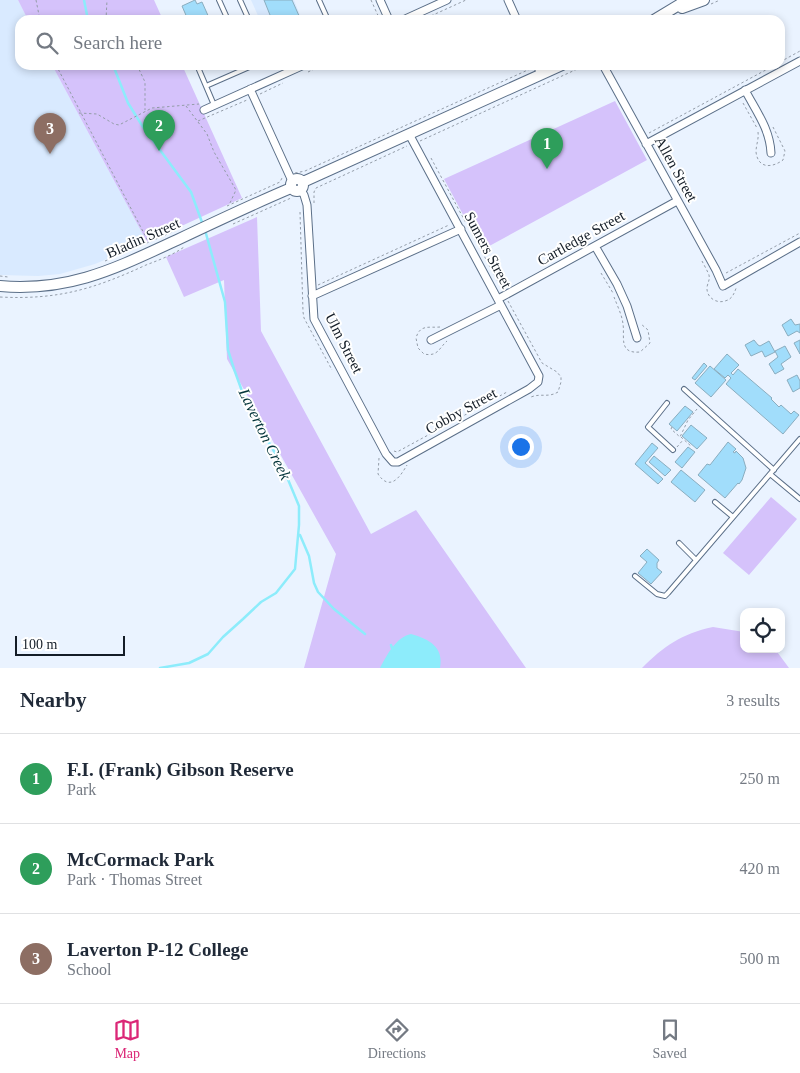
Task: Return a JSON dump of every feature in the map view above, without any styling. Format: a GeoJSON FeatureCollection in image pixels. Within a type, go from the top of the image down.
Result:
{"type":"FeatureCollection","features":[{"type":"Feature","properties":{"kind":"street"},"geometry":{"type":"LineString","coordinates":[[380,0],[386,15]]}},
{"type":"Feature","properties":{"kind":"street"},"geometry":{"type":"LineString","coordinates":[[413,15],[447,0]]}},
{"type":"Feature","properties":{"kind":"street"},"geometry":{"type":"LineString","coordinates":[[508,0],[515,15]]}},
{"type":"Feature","properties":{"kind":"street"},"geometry":{"type":"LineString","coordinates":[[663,15],[687,0]]}},
{"type":"Feature","properties":{"kind":"street"},"geometry":{"type":"LineString","coordinates":[[669,12],[704,0]]}},
{"type":"Feature","properties":{"kind":"street"},"geometry":{"type":"LineString","coordinates":[[785,69],[800,61]]}},
{"type":"Feature","properties":{"kind":"street"},"geometry":{"type":"LineString","coordinates":[[204,110],[252,93],[295,70]]}},
{"type":"Feature","properties":{"kind":"street","name":"Bladin Street"},"geometry":{"type":"LineString","coordinates":[[0,286],[30,287],[67,283],[97,275],[150,247],[180,234],[412,139],[535,70]]}},
{"type":"Feature","properties":{"kind":"street","name":"Allen Street"},"geometry":{"type":"LineString","coordinates":[[606,70],[650,142],[678,201],[723,286],[800,242]]}},
{"type":"Feature","properties":{"kind":"street"},"geometry":{"type":"LineString","coordinates":[[650,142],[783,70]]}},
{"type":"Feature","properties":{"kind":"street"},"geometry":{"type":"LineString","coordinates":[[745,90],[767,130],[771,143],[771,154]]}},
{"type":"Feature","properties":{"kind":"street","name":"Ulm Street"},"geometry":{"type":"LineString","coordinates":[[252,93],[295,186],[304,195],[315,294],[314,319],[392,465]]}},
{"type":"Feature","properties":{"kind":"street","name":"Sumers Street"},"geometry":{"type":"LineString","coordinates":[[412,139],[502,300],[536,368],[539,379]]}},
{"type":"Feature","properties":{"kind":"street","name":"Cartledge Street"},"geometry":{"type":"LineString","coordinates":[[431,340],[678,201]]}},
{"type":"Feature","properties":{"kind":"street"},"geometry":{"type":"LineString","coordinates":[[315,294],[461,229]]}},
{"type":"Feature","properties":{"kind":"street"},"geometry":{"type":"LineString","coordinates":[[595,246],[617,284],[627,306],[637,338]]}},
{"type":"Feature","properties":{"kind":"street","name":"Cobby Street"},"geometry":{"type":"LineString","coordinates":[[392,465],[529,389],[539,379]]}},
{"type":"Feature","properties":{"kind":"lane"},"geometry":{"type":"LineString","coordinates":[[219,0],[226,15]]}},
{"type":"Feature","properties":{"kind":"lane"},"geometry":{"type":"LineString","coordinates":[[240,0],[247,15]]}},
{"type":"Feature","properties":{"kind":"lane"},"geometry":{"type":"LineString","coordinates":[[319,0],[326,15]]}},
{"type":"Feature","properties":{"kind":"lane"},"geometry":{"type":"LineString","coordinates":[[200,70],[214,105]]}},
{"type":"Feature","properties":{"kind":"lane"},"geometry":{"type":"LineString","coordinates":[[206,86],[240,70]]}},
{"type":"Feature","properties":{"kind":"lane"},"geometry":{"type":"LineString","coordinates":[[684,389],[774,470]]}},
{"type":"Feature","properties":{"kind":"lane"},"geometry":{"type":"LineString","coordinates":[[668,403],[648,427],[673,450]]}},
{"type":"Feature","properties":{"kind":"lane"},"geometry":{"type":"LineString","coordinates":[[635,576],[657,594],[665,596],[800,439]]}},
{"type":"Feature","properties":{"kind":"lane"},"geometry":{"type":"LineString","coordinates":[[770,474],[800,499]]}},
{"type":"Feature","properties":{"kind":"lane"},"geometry":{"type":"LineString","coordinates":[[715,502],[733,517]]}},
{"type":"Feature","properties":{"kind":"lane"},"geometry":{"type":"LineString","coordinates":[[679,543],[696,560]]}},
{"type":"Feature","properties":{"kind":"path"},"geometry":{"type":"LineString","coordinates":[[36,0],[39,15]]}},
{"type":"Feature","properties":{"kind":"path"},"geometry":{"type":"LineString","coordinates":[[106,15],[107,0]]}},
{"type":"Feature","properties":{"kind":"path"},"geometry":{"type":"LineString","coordinates":[[371,0],[378,15]]}},
{"type":"Feature","properties":{"kind":"path"},"geometry":{"type":"LineString","coordinates":[[433,15],[466,0]]}},
{"type":"Feature","properties":{"kind":"path"},"geometry":{"type":"LineString","coordinates":[[785,60],[800,52]]}},
{"type":"Feature","properties":{"kind":"path"},"geometry":{"type":"LineString","coordinates":[[58,70],[150,247]]}},
{"type":"Feature","properties":{"kind":"path"},"geometry":{"type":"LineString","coordinates":[[139,70],[145,82],[145,110]]}},
{"type":"Feature","properties":{"kind":"path"},"geometry":{"type":"LineString","coordinates":[[305,73],[312,70]]}},
{"type":"Feature","properties":{"kind":"path"},"geometry":{"type":"LineString","coordinates":[[305,171],[534,70]]}},
{"type":"Feature","properties":{"kind":"path"},"geometry":{"type":"LineString","coordinates":[[315,209],[314,192],[316,188],[412,139],[574,70]]}},
{"type":"Feature","properties":{"kind":"path"},"geometry":{"type":"LineString","coordinates":[[650,142],[649,133],[766,70]]}},
{"type":"Feature","properties":{"kind":"path"},"geometry":{"type":"LineString","coordinates":[[198,121],[252,93],[287,81]]}},
{"type":"Feature","properties":{"kind":"path"},"geometry":{"type":"LineString","coordinates":[[186,105],[210,139],[214,152],[236,190],[231,213]]}},
{"type":"Feature","properties":{"kind":"path"},"geometry":{"type":"LineString","coordinates":[[79,113],[97,114],[116,125],[140,114]]}},
{"type":"Feature","properties":{"kind":"path"},"geometry":{"type":"LineString","coordinates":[[431,158],[502,300],[542,363],[557,372],[560,377],[561,382],[558,392],[549,396],[535,395],[530,397]]}},
{"type":"Feature","properties":{"kind":"path"},"geometry":{"type":"LineString","coordinates":[[231,213],[280,182],[295,186]]}},
{"type":"Feature","properties":{"kind":"path"},"geometry":{"type":"LineString","coordinates":[[231,213],[295,186]]}},
{"type":"Feature","properties":{"kind":"path"},"geometry":{"type":"LineString","coordinates":[[299,206],[304,318],[336,376]]}},
{"type":"Feature","properties":{"kind":"path"},"geometry":{"type":"LineString","coordinates":[[315,294],[318,285],[450,225]]}},
{"type":"Feature","properties":{"kind":"path"},"geometry":{"type":"LineString","coordinates":[[105,261],[150,247],[171,231],[180,234]]}},
{"type":"Feature","properties":{"kind":"path"},"geometry":{"type":"LineString","coordinates":[[725,273],[800,233]]}},
{"type":"Feature","properties":{"kind":"path"},"geometry":{"type":"LineString","coordinates":[[0,276],[9,277]]}},
{"type":"Feature","properties":{"kind":"path"},"geometry":{"type":"LineString","coordinates":[[392,450],[397,452],[507,392]]}},
{"type":"Feature","properties":{"kind":"path"},"geometry":{"type":"LineString","coordinates":[[680,437],[688,420],[701,405]]}},
{"type":"Feature","properties":{"kind":"path"},"geometry":{"type":"LineString","coordinates":[[672,427],[671,429],[692,448]]}},
{"type":"Feature","properties":{"kind":"path"},"geometry":{"type":"LineString","coordinates":[[673,450],[683,440]]}},
{"type":"Feature","properties":{"kind":"path"},"geometry":{"type":"LineString","coordinates":[[379,457],[378,474],[381,479],[390,482],[394,482],[401,477],[410,462]]}},
{"type":"Feature","properties":{"kind":"shaded area"},"geometry":{"type":"Polygon","coordinates":[[[0,0],[18,0],[26,15],[15,15],[15,70],[55,70],[147,242],[95,264],[60,274],[38,276],[0,275],[0,0]]]}},
{"type":"Feature","properties":{"kind":"shaded area"},"geometry":{"type":"Polygon","coordinates":[[[18,0],[154,0],[161,15],[26,15],[18,0]]]}},
{"type":"Feature","properties":{"kind":"shaded area"},"geometry":{"type":"Polygon","coordinates":[[[251,0],[294,0],[300,15],[258,15],[251,0]]]}},
{"type":"Feature","properties":{"kind":"shaded area"},"geometry":{"type":"Polygon","coordinates":[[[55,70],[184,70],[242,198],[147,242],[55,70]]]}},
{"type":"Feature","properties":{"kind":"shaded area"},"geometry":{"type":"Polygon","coordinates":[[[615,101],[647,160],[482,250],[444,179],[615,101]]]}},
{"type":"Feature","properties":{"kind":"shaded area"},"geometry":{"type":"Polygon","coordinates":[[[257,217],[261,331],[371,534],[416,510],[526,668],[304,668],[336,554],[227,359],[224,280],[184,297],[166,257],[257,217]]]}},
{"type":"Feature","properties":{"kind":"shaded area"},"geometry":{"type":"Polygon","coordinates":[[[771,497],[797,519],[749,575],[723,553],[771,497]]]}},
{"type":"Feature","properties":{"kind":"shaded area"},"geometry":{"type":"Polygon","coordinates":[[[713,627],[740,631],[740,653],[778,653],[789,668],[642,668],[666,647],[682,637],[713,627]]]}},
{"type":"Feature","properties":{"kind":"water"},"geometry":{"type":"Polygon","coordinates":[[[411,634],[424,638],[434,645],[440,655],[440,668],[380,668],[396,643],[411,634]]]}},
{"type":"Feature","properties":{"kind":"building"},"geometry":{"type":"Polygon","coordinates":[[[195,0],[197,4],[202,2],[208,15],[186,15],[182,6],[195,0]]]}},
{"type":"Feature","properties":{"kind":"building"},"geometry":{"type":"Polygon","coordinates":[[[264,0],[292,0],[299,15],[270,15],[264,0]]]}},
{"type":"Feature","properties":{"kind":"building"},"geometry":{"type":"Polygon","coordinates":[[[791,319],[795,325],[800,324],[800,333],[797,331],[788,336],[782,325],[791,319]]]}},
{"type":"Feature","properties":{"kind":"building"},"geometry":{"type":"Polygon","coordinates":[[[754,340],[760,346],[769,341],[775,352],[765,357],[762,351],[751,356],[745,345],[754,340]]]}},
{"type":"Feature","properties":{"kind":"building"},"geometry":{"type":"Polygon","coordinates":[[[800,340],[800,354],[794,343],[800,340]]]}},
{"type":"Feature","properties":{"kind":"building"},"geometry":{"type":"Polygon","coordinates":[[[785,346],[791,357],[781,364],[784,369],[775,374],[769,364],[778,357],[775,351],[785,346]]]}},
{"type":"Feature","properties":{"kind":"building"},"geometry":{"type":"Polygon","coordinates":[[[727,354],[739,365],[731,373],[733,375],[738,369],[772,398],[779,407],[781,405],[791,414],[794,411],[799,415],[783,434],[726,384],[731,378],[728,375],[725,378],[714,369],[727,354]]]}},
{"type":"Feature","properties":{"kind":"building"},"geometry":{"type":"Polygon","coordinates":[[[704,363],[707,366],[695,380],[692,378],[704,363]]]}},
{"type":"Feature","properties":{"kind":"building"},"geometry":{"type":"Polygon","coordinates":[[[710,366],[726,380],[711,397],[695,383],[710,366]]]}},
{"type":"Feature","properties":{"kind":"building"},"geometry":{"type":"Polygon","coordinates":[[[797,375],[800,381],[800,388],[793,392],[787,380],[797,375]]]}},
{"type":"Feature","properties":{"kind":"building"},"geometry":{"type":"Polygon","coordinates":[[[685,406],[693,412],[677,431],[669,424],[685,406]]]}},
{"type":"Feature","properties":{"kind":"building"},"geometry":{"type":"Polygon","coordinates":[[[691,425],[707,438],[697,449],[682,436],[691,425]]]}},
{"type":"Feature","properties":{"kind":"building"},"geometry":{"type":"Polygon","coordinates":[[[728,442],[736,449],[733,452],[735,453],[736,451],[743,458],[746,468],[742,480],[725,498],[698,475],[707,464],[710,465],[728,442]]]}},
{"type":"Feature","properties":{"kind":"building"},"geometry":{"type":"Polygon","coordinates":[[[652,443],[658,448],[645,463],[663,479],[658,484],[635,464],[652,443]]]}},
{"type":"Feature","properties":{"kind":"building"},"geometry":{"type":"Polygon","coordinates":[[[688,447],[695,452],[682,468],[675,462],[688,447]]]}},
{"type":"Feature","properties":{"kind":"building"},"geometry":{"type":"Polygon","coordinates":[[[654,456],[671,470],[665,476],[649,462],[654,456]]]}},
{"type":"Feature","properties":{"kind":"building"},"geometry":{"type":"Polygon","coordinates":[[[681,470],[705,490],[695,502],[671,482],[681,470]]]}},
{"type":"Feature","properties":{"kind":"building"},"geometry":{"type":"Polygon","coordinates":[[[647,549],[659,560],[657,568],[662,572],[651,584],[638,573],[647,562],[640,556],[647,549]]]}},
{"type":"Feature","properties":{"kind":"waterway","name":"Laverton Creek"},"geometry":{"type":"LineString","coordinates":[[84,0],[87,15]]}},
{"type":"Feature","properties":{"kind":"waterway","name":"Laverton Creek"},"geometry":{"type":"LineString","coordinates":[[115,70],[128,103],[143,127],[191,192],[203,225]]}},
{"type":"Feature","properties":{"kind":"waterway","name":"Laverton Creek"},"geometry":{"type":"LineString","coordinates":[[160,668],[189,663],[208,654],[223,637],[261,602],[276,593],[295,569],[299,506],[282,465],[247,405],[234,369],[228,350],[225,302],[205,230]]}},
{"type":"Feature","properties":{"kind":"waterway"},"geometry":{"type":"LineString","coordinates":[[300,535],[309,556],[314,583],[318,592],[334,609],[365,634]]}},
{"type":"Feature","properties":{"kind":"waterway"},"geometry":{"type":"LineString","coordinates":[[391,645],[393,651]]}},
{"type":"Feature","properties":{"kind":"place","name":"McCormack Park"},"geometry":{"type":"Point","coordinates":[159,151]}},
{"type":"Feature","properties":{"kind":"place","name":"Laverton P-12 College"},"geometry":{"type":"Point","coordinates":[50,154]}},
{"type":"Feature","properties":{"kind":"place","name":"F.I. (Frank) Gibson Reserve"},"geometry":{"type":"Point","coordinates":[547,169]}}]}
